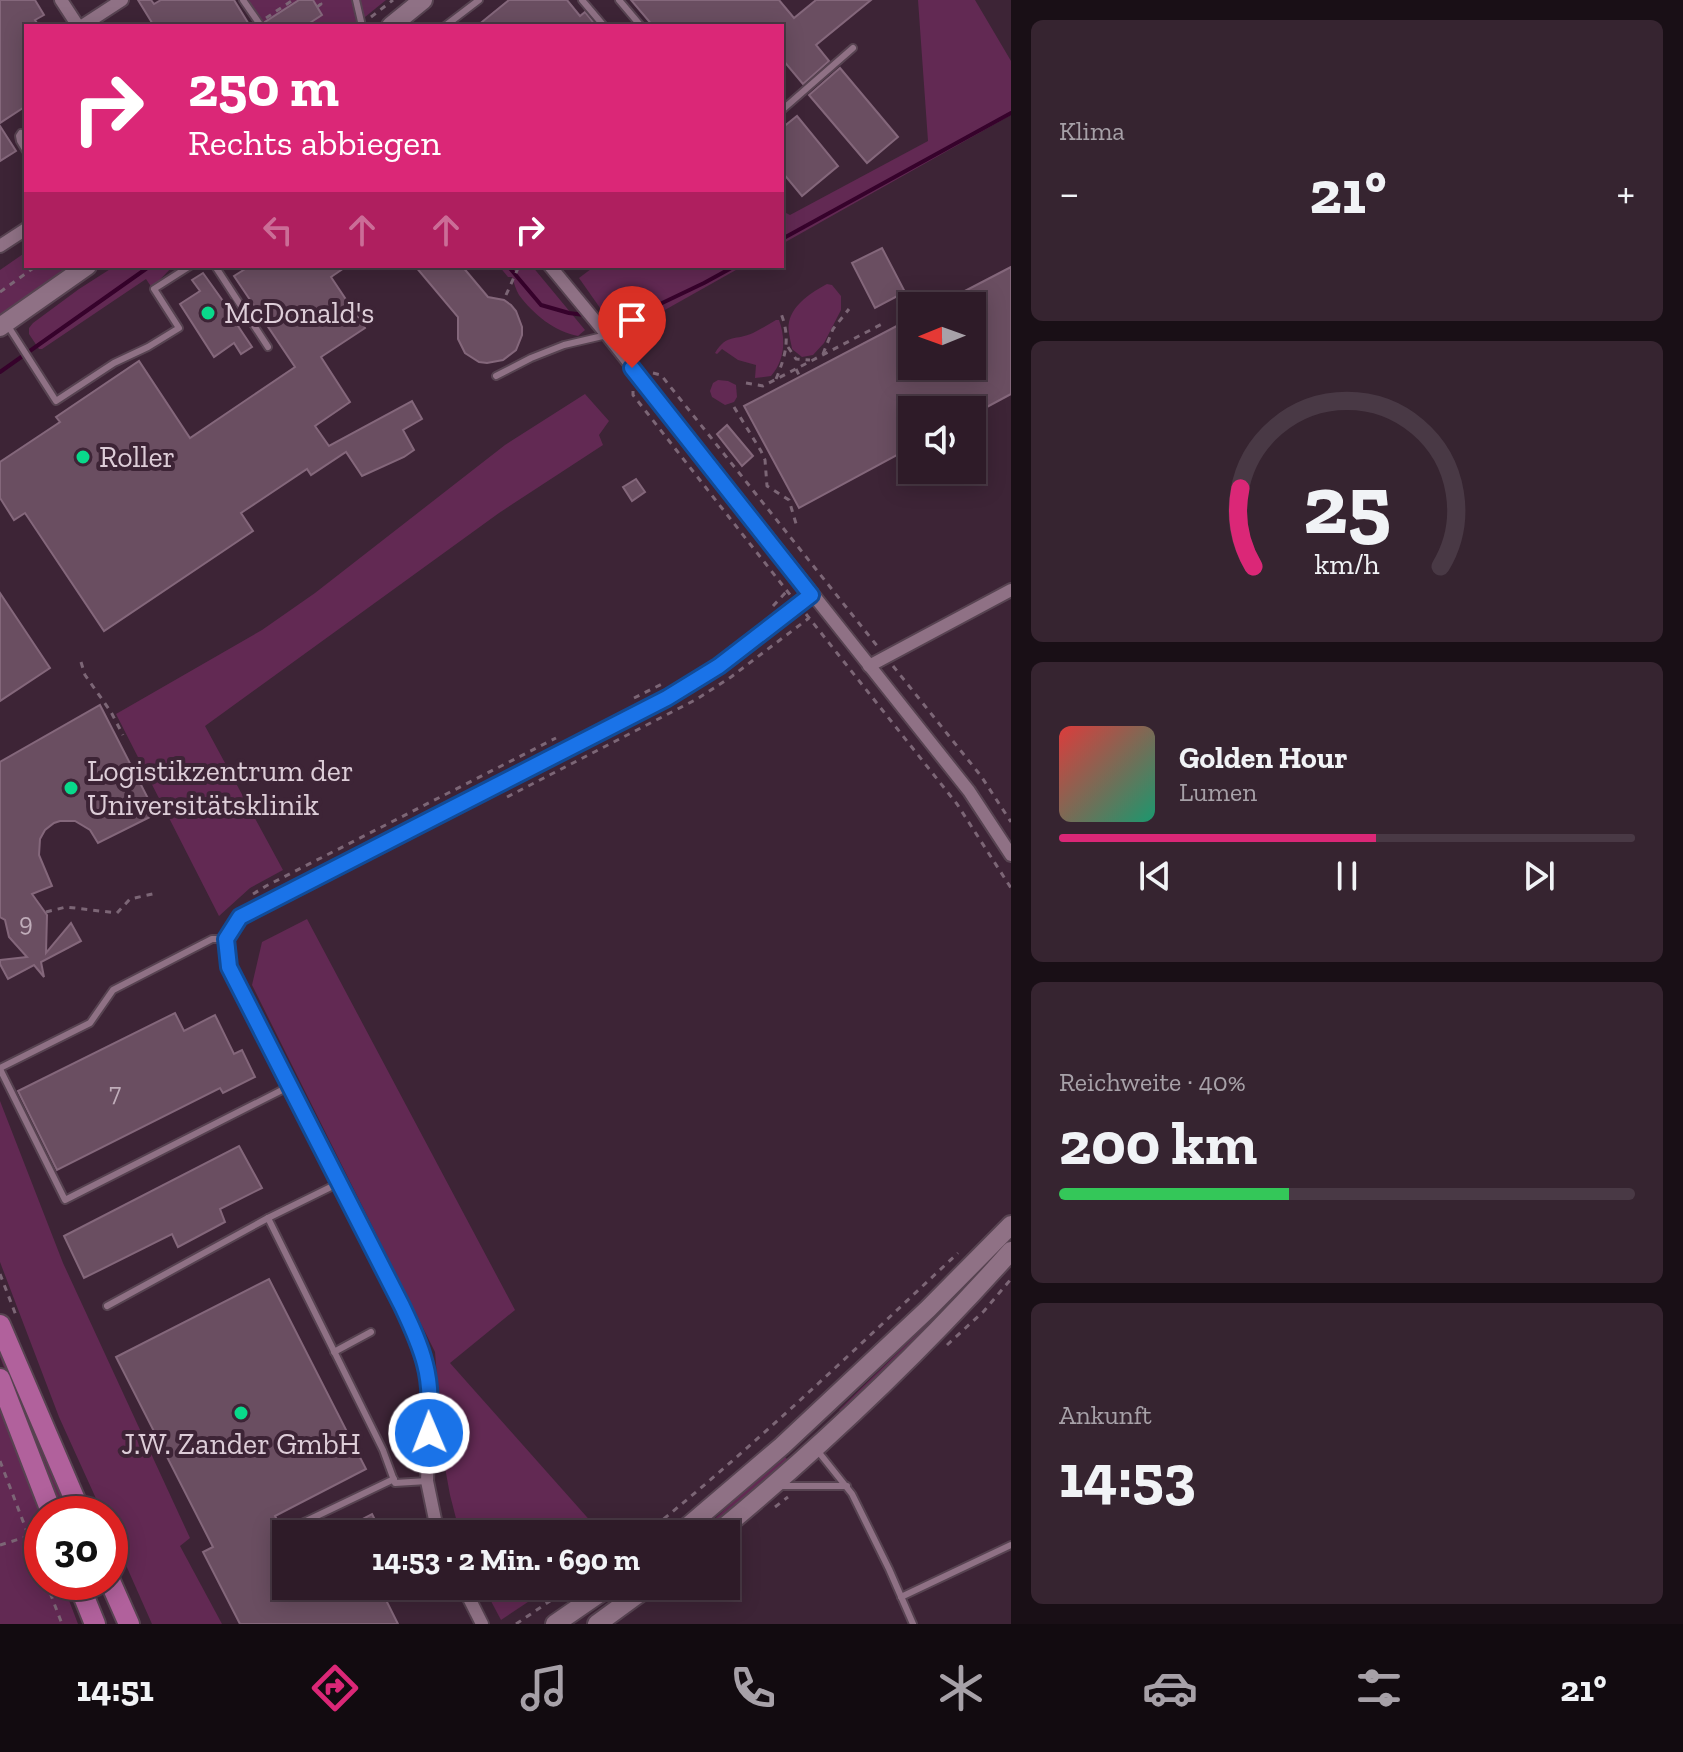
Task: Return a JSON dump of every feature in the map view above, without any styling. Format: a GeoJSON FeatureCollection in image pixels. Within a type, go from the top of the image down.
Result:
{"type":"FeatureCollection","features":[{"type":"Feature","properties":{"kind":"main road"},"geometry":{"type":"LineString","coordinates":[[393,24],[423,0]]}},
{"type":"Feature","properties":{"kind":"main road"},"geometry":{"type":"LineString","coordinates":[[7,329],[84,268]]}},
{"type":"Feature","properties":{"kind":"main road"},"geometry":{"type":"LineString","coordinates":[[696,1520],[742,1482],[928,1309],[1011,1225]]}},
{"type":"Feature","properties":{"kind":"main road"},"geometry":{"type":"LineString","coordinates":[[732,1520],[814,1448],[939,1329],[1011,1251]]}},
{"type":"Feature","properties":{"kind":"main road"},"geometry":{"type":"LineString","coordinates":[[0,1325],[73,1496]]}},
{"type":"Feature","properties":{"kind":"main road"},"geometry":{"type":"LineString","coordinates":[[0,1379],[45,1496]]}},
{"type":"Feature","properties":{"kind":"main road"},"geometry":{"type":"LineString","coordinates":[[798,1430],[814,1448]]}},
{"type":"Feature","properties":{"kind":"main road"},"geometry":{"type":"LineString","coordinates":[[85,1600],[95,1624]]}},
{"type":"Feature","properties":{"kind":"main road"},"geometry":{"type":"LineString","coordinates":[[118,1600],[129,1624]]}},
{"type":"Feature","properties":{"kind":"main road"},"geometry":{"type":"LineString","coordinates":[[555,1624],[590,1600]]}},
{"type":"Feature","properties":{"kind":"main road"},"geometry":{"type":"LineString","coordinates":[[597,1624],[630,1600]]}},
{"type":"Feature","properties":{"kind":"street"},"geometry":{"type":"LineString","coordinates":[[61,0],[79,24]]}},
{"type":"Feature","properties":{"kind":"street"},"geometry":{"type":"LineString","coordinates":[[83,24],[122,0]]}},
{"type":"Feature","properties":{"kind":"street"},"geometry":{"type":"LineString","coordinates":[[0,246],[24,230]]}},
{"type":"Feature","properties":{"kind":"street"},"geometry":{"type":"LineString","coordinates":[[552,268],[969,791],[1011,855]]}},
{"type":"Feature","properties":{"kind":"street"},"geometry":{"type":"LineString","coordinates":[[869,666],[1011,590]]}},
{"type":"Feature","properties":{"kind":"street"},"geometry":{"type":"LineString","coordinates":[[435,1520],[427,1481],[430,1410],[426,1367],[416,1336],[229,967],[226,939],[240,917],[667,698],[719,666],[811,595]]}},
{"type":"Feature","properties":{"kind":"street"},"geometry":{"type":"LineString","coordinates":[[470,1600],[482,1624]]}},
{"type":"Feature","properties":{"kind":"lane"},"geometry":{"type":"LineString","coordinates":[[243,0],[259,23]]}},
{"type":"Feature","properties":{"kind":"lane"},"geometry":{"type":"LineString","coordinates":[[356,0],[361,24]]}},
{"type":"Feature","properties":{"kind":"lane"},"geometry":{"type":"LineString","coordinates":[[448,24],[479,0]]}},
{"type":"Feature","properties":{"kind":"lane"},"geometry":{"type":"LineString","coordinates":[[582,0],[602,24]]}},
{"type":"Feature","properties":{"kind":"lane"},"geometry":{"type":"LineString","coordinates":[[619,0],[639,24]]}},
{"type":"Feature","properties":{"kind":"lane"},"geometry":{"type":"LineString","coordinates":[[784,108],[853,48]]}},
{"type":"Feature","properties":{"kind":"lane"},"geometry":{"type":"LineString","coordinates":[[21,133],[20,141],[24,148]]}},
{"type":"Feature","properties":{"kind":"lane"},"geometry":{"type":"LineString","coordinates":[[7,329],[56,401],[114,363],[179,328],[154,289],[187,268]]}},
{"type":"Feature","properties":{"kind":"lane"},"geometry":{"type":"LineString","coordinates":[[216,268],[268,347]]}},
{"type":"Feature","properties":{"kind":"lane"},"geometry":{"type":"LineString","coordinates":[[496,376],[603,331]]}},
{"type":"Feature","properties":{"kind":"lane"},"geometry":{"type":"LineString","coordinates":[[226,939],[212,939],[113,990],[90,1023],[0,1069],[65,1200],[290,1086]]}},
{"type":"Feature","properties":{"kind":"lane"},"geometry":{"type":"LineString","coordinates":[[107,1306],[268,1218],[340,1183]]}},
{"type":"Feature","properties":{"kind":"lane"},"geometry":{"type":"LineString","coordinates":[[268,1218],[383,1450],[395,1483],[427,1481]]}},
{"type":"Feature","properties":{"kind":"lane"},"geometry":{"type":"LineString","coordinates":[[334,1352],[371,1332]]}},
{"type":"Feature","properties":{"kind":"lane"},"geometry":{"type":"LineString","coordinates":[[814,1448],[847,1486],[913,1624]]}},
{"type":"Feature","properties":{"kind":"lane"},"geometry":{"type":"LineString","coordinates":[[308,1520],[394,1479]]}},
{"type":"Feature","properties":{"kind":"lane"},"geometry":{"type":"LineString","coordinates":[[772,1486],[847,1486]]}},
{"type":"Feature","properties":{"kind":"lane"},"geometry":{"type":"LineString","coordinates":[[901,1597],[1011,1545]]}},
{"type":"Feature","properties":{"kind":"path"},"geometry":{"type":"LineString","coordinates":[[259,23],[293,0]]}},
{"type":"Feature","properties":{"kind":"path"},"geometry":{"type":"LineString","coordinates":[[317,7],[321,4],[318,0]]}},
{"type":"Feature","properties":{"kind":"path"},"geometry":{"type":"LineString","coordinates":[[362,24],[393,0]]}},
{"type":"Feature","properties":{"kind":"path"},"geometry":{"type":"LineString","coordinates":[[0,292],[33,268]]}},
{"type":"Feature","properties":{"kind":"path"},"geometry":{"type":"LineString","coordinates":[[506,295],[517,268]]}},
{"type":"Feature","properties":{"kind":"path"},"geometry":{"type":"LineString","coordinates":[[823,355],[833,329],[849,309]]}},
{"type":"Feature","properties":{"kind":"path"},"geometry":{"type":"LineString","coordinates":[[780,311],[791,355],[805,361],[817,358]]}},
{"type":"Feature","properties":{"kind":"path"},"geometry":{"type":"LineString","coordinates":[[746,383],[763,386],[882,324]]}},
{"type":"Feature","properties":{"kind":"path"},"geometry":{"type":"LineString","coordinates":[[864,333],[868,341]]}},
{"type":"Feature","properties":{"kind":"path"},"geometry":{"type":"LineString","coordinates":[[776,379],[787,345]]}},
{"type":"Feature","properties":{"kind":"path"},"geometry":{"type":"LineString","coordinates":[[1011,822],[981,776],[661,375],[632,368],[633,395],[957,804],[1011,888]]}},
{"type":"Feature","properties":{"kind":"path"},"geometry":{"type":"LineString","coordinates":[[796,369],[800,377]]}},
{"type":"Feature","properties":{"kind":"path"},"geometry":{"type":"LineString","coordinates":[[734,407],[765,460],[767,486],[789,500],[797,527]]}},
{"type":"Feature","properties":{"kind":"path"},"geometry":{"type":"LineString","coordinates":[[769,611],[787,591]]}},
{"type":"Feature","properties":{"kind":"path"},"geometry":{"type":"LineString","coordinates":[[81,662],[85,675],[123,735]]}},
{"type":"Feature","properties":{"kind":"path"},"geometry":{"type":"LineString","coordinates":[[624,704],[671,679]]}},
{"type":"Feature","properties":{"kind":"path"},"geometry":{"type":"LineString","coordinates":[[247,898],[559,737]]}},
{"type":"Feature","properties":{"kind":"path"},"geometry":{"type":"LineString","coordinates":[[46,912],[66,907],[117,913],[130,899],[157,893]]}},
{"type":"Feature","properties":{"kind":"path"},"geometry":{"type":"LineString","coordinates":[[662,1520],[768,1430],[964,1248]]}},
{"type":"Feature","properties":{"kind":"path"},"geometry":{"type":"LineString","coordinates":[[0,1461],[24,1523]]}},
{"type":"Feature","properties":{"kind":"path"},"geometry":{"type":"LineString","coordinates":[[771,1510],[796,1492],[811,1490],[810,1486]]}},
{"type":"Feature","properties":{"kind":"path"},"geometry":{"type":"LineString","coordinates":[[0,1545],[24,1538]]}},
{"type":"Feature","properties":{"kind":"path"},"geometry":{"type":"LineString","coordinates":[[53,1600],[62,1624]]}},
{"type":"Feature","properties":{"kind":"path"},"geometry":{"type":"LineString","coordinates":[[516,1624],[551,1600]]}},
{"type":"Feature","properties":{"kind":"shaded area"},"geometry":{"type":"Polygon","coordinates":[[[238,0],[386,0],[356,24],[254,24],[238,0]]]}},
{"type":"Feature","properties":{"kind":"shaded area"},"geometry":{"type":"Polygon","coordinates":[[[918,0],[975,0],[1011,61],[1011,115],[784,243],[784,212],[790,215],[928,141],[918,0]]]}},
{"type":"Feature","properties":{"kind":"shaded area"},"geometry":{"type":"Polygon","coordinates":[[[24,253],[24,268],[72,268],[0,319],[0,270],[24,253]]]}},
{"type":"Feature","properties":{"kind":"shaded area"},"geometry":{"type":"Polygon","coordinates":[[[112,268],[171,268],[152,288],[146,279],[39,349],[29,334],[29,328],[112,268]]]}},
{"type":"Feature","properties":{"kind":"shaded area"},"geometry":{"type":"Polygon","coordinates":[[[501,268],[534,268],[585,330],[578,336],[561,331],[545,321],[525,302],[512,277],[508,277],[501,268]]]}},
{"type":"Feature","properties":{"kind":"shaded area"},"geometry":{"type":"Polygon","coordinates":[[[592,268],[739,268],[640,324],[612,325],[579,278],[592,268]]]}},
{"type":"Feature","properties":{"kind":"shaded area"},"geometry":{"type":"Polygon","coordinates":[[[827,284],[832,285],[841,296],[841,310],[824,343],[813,355],[802,357],[792,349],[788,328],[791,316],[804,299],[827,284]]]}},
{"type":"Feature","properties":{"kind":"shaded area"},"geometry":{"type":"Polygon","coordinates":[[[779,320],[781,327],[783,349],[771,376],[755,378],[756,365],[738,360],[722,349],[715,353],[728,340],[753,333],[779,320]]]}},
{"type":"Feature","properties":{"kind":"shaded area"},"geometry":{"type":"Polygon","coordinates":[[[718,380],[736,385],[734,402],[725,405],[712,397],[710,391],[718,380]]]}},
{"type":"Feature","properties":{"kind":"shaded area"},"geometry":{"type":"Polygon","coordinates":[[[585,394],[609,421],[599,435],[603,445],[499,513],[205,726],[283,870],[250,888],[219,916],[116,714],[262,630],[315,593],[505,445],[585,394]]]}},
{"type":"Feature","properties":{"kind":"shaded area"},"geometry":{"type":"Polygon","coordinates":[[[307,919],[515,1310],[450,1363],[590,1520],[456,1520],[444,1462],[435,1352],[252,985],[262,942],[307,919]]]}},
{"type":"Feature","properties":{"kind":"shaded area"},"geometry":{"type":"Polygon","coordinates":[[[0,1101],[63,1263],[190,1538],[180,1546],[222,1624],[152,1624],[128,1570],[128,1496],[95,1496],[59,1417],[0,1262],[0,1101]]]}},
{"type":"Feature","properties":{"kind":"shaded area"},"geometry":{"type":"Polygon","coordinates":[[[1011,1234],[1011,1241],[940,1318],[842,1412],[839,1410],[918,1333],[1011,1234]]]}},
{"type":"Feature","properties":{"kind":"shaded area"},"geometry":{"type":"Polygon","coordinates":[[[0,1346],[65,1496],[57,1496],[42,1466],[0,1357],[0,1346]]]}},
{"type":"Feature","properties":{"kind":"shaded area"},"geometry":{"type":"Polygon","coordinates":[[[0,1403],[35,1496],[24,1496],[24,1600],[69,1600],[78,1624],[0,1624],[0,1403]]]}},
{"type":"Feature","properties":{"kind":"shaded area"},"geometry":{"type":"Polygon","coordinates":[[[782,1454],[789,1461],[720,1520],[713,1520],[782,1454]]]}},
{"type":"Feature","properties":{"kind":"shaded area"},"geometry":{"type":"Polygon","coordinates":[[[490,1600],[531,1600],[501,1620],[490,1600]]]}},
{"type":"Feature","properties":{"kind":"building"},"geometry":{"type":"Polygon","coordinates":[[[0,0],[35,0],[44,15],[35,20],[38,24],[24,24],[24,107],[0,123],[0,0]]]}},
{"type":"Feature","properties":{"kind":"building"},"geometry":{"type":"Polygon","coordinates":[[[138,0],[151,0],[154,4],[161,0],[234,0],[249,24],[153,24],[138,0]]]}},
{"type":"Feature","properties":{"kind":"building"},"geometry":{"type":"Polygon","coordinates":[[[299,0],[313,0],[322,15],[308,24],[265,22],[299,0]]]}},
{"type":"Feature","properties":{"kind":"building"},"geometry":{"type":"Polygon","coordinates":[[[509,0],[567,0],[580,16],[585,12],[594,24],[479,24],[509,0]]]}},
{"type":"Feature","properties":{"kind":"building"},"geometry":{"type":"Polygon","coordinates":[[[631,0],[779,0],[794,18],[816,0],[871,0],[816,45],[829,61],[803,84],[784,61],[784,24],[651,24],[631,0]]]}},
{"type":"Feature","properties":{"kind":"building"},"geometry":{"type":"Polygon","coordinates":[[[840,68],[898,137],[867,163],[809,95],[840,68]]]}},
{"type":"Feature","properties":{"kind":"building"},"geometry":{"type":"Polygon","coordinates":[[[797,116],[838,166],[802,196],[784,174],[784,126],[797,116]]]}},
{"type":"Feature","properties":{"kind":"building"},"geometry":{"type":"Polygon","coordinates":[[[0,126],[16,151],[0,161],[0,126]]]}},
{"type":"Feature","properties":{"kind":"building"},"geometry":{"type":"Polygon","coordinates":[[[882,248],[905,292],[898,292],[898,296],[875,308],[852,263],[882,248]]]}},
{"type":"Feature","properties":{"kind":"building"},"geometry":{"type":"Polygon","coordinates":[[[1011,267],[1011,394],[986,407],[986,396],[898,396],[898,455],[799,508],[744,406],[898,325],[898,380],[986,380],[986,292],[963,292],[1011,267]]]}},
{"type":"Feature","properties":{"kind":"building"},"geometry":{"type":"Polygon","coordinates":[[[247,268],[344,268],[331,277],[365,328],[321,357],[350,402],[315,426],[329,446],[412,401],[422,419],[403,430],[414,450],[362,476],[346,452],[311,475],[307,469],[241,513],[253,531],[104,631],[25,513],[14,520],[0,498],[0,462],[60,422],[56,417],[139,361],[190,438],[295,367],[234,276],[247,268]]]}},
{"type":"Feature","properties":{"kind":"building"},"geometry":{"type":"Polygon","coordinates":[[[417,268],[464,268],[488,297],[504,300],[511,305],[522,327],[516,350],[503,360],[479,362],[465,353],[458,339],[458,317],[417,268]]]}},
{"type":"Feature","properties":{"kind":"building","name":"McDonald's"},"geometry":{"type":"Polygon","coordinates":[[[203,273],[252,347],[241,354],[234,343],[214,357],[180,304],[200,291],[192,280],[203,273]]]}},
{"type":"Feature","properties":{"kind":"building"},"geometry":{"type":"Polygon","coordinates":[[[727,425],[753,456],[742,466],[717,434],[727,425]]]}},
{"type":"Feature","properties":{"kind":"building"},"geometry":{"type":"Polygon","coordinates":[[[636,479],[645,492],[632,501],[623,487],[636,479]]]}},
{"type":"Feature","properties":{"kind":"building"},"geometry":{"type":"Polygon","coordinates":[[[0,593],[50,668],[0,701],[0,593]]]}},
{"type":"Feature","properties":{"kind":"building","name":"Logistikzentrum der Universitätsklinik"},"geometry":{"type":"Polygon","coordinates":[[[100,705],[156,814],[98,843],[90,830],[75,821],[60,821],[45,830],[40,839],[39,855],[52,886],[32,894],[47,915],[46,953],[71,923],[81,941],[41,962],[44,977],[34,965],[8,979],[0,960],[27,957],[9,937],[5,920],[0,917],[0,762],[100,705]]]}},
{"type":"Feature","properties":{"kind":"building"},"geometry":{"type":"Polygon","coordinates":[[[175,1013],[184,1031],[215,1015],[234,1054],[242,1050],[255,1077],[223,1093],[220,1088],[57,1170],[18,1091],[175,1013]]]}},
{"type":"Feature","properties":{"kind":"building"},"geometry":{"type":"Polygon","coordinates":[[[239,1146],[262,1188],[220,1209],[225,1222],[178,1247],[172,1234],[84,1278],[64,1236],[239,1146]]]}},
{"type":"Feature","properties":{"kind":"building","name":"J.W. Zander GmbH"},"geometry":{"type":"Polygon","coordinates":[[[269,1279],[366,1469],[272,1520],[272,1600],[386,1600],[398,1624],[240,1624],[203,1552],[213,1547],[116,1357],[269,1279]]]}},
{"type":"Feature","properties":{"kind":"building"},"geometry":{"type":"Polygon","coordinates":[[[372,1514],[375,1520],[361,1520],[372,1514]]]}},
{"type":"Feature","properties":{"kind":"waterway"},"geometry":{"type":"LineString","coordinates":[[784,238],[1011,113]]}},
{"type":"Feature","properties":{"kind":"waterway"},"geometry":{"type":"LineString","coordinates":[[0,372],[147,268]]}},
{"type":"Feature","properties":{"kind":"waterway"},"geometry":{"type":"LineString","coordinates":[[510,268],[541,305],[584,315]]}},
{"type":"Feature","properties":{"kind":"waterway"},"geometry":{"type":"LineString","coordinates":[[597,316],[635,316],[731,268]]}},
{"type":"Feature","properties":{"kind":"place","name":"McDonald's"},"geometry":{"type":"Point","coordinates":[208,313]}},
{"type":"Feature","properties":{"kind":"place","name":"Roller"},"geometry":{"type":"Point","coordinates":[83,457]}},
{"type":"Feature","properties":{"kind":"place","name":"Logistikzentrum der Universitätsklinik"},"geometry":{"type":"Point","coordinates":[71,788]}},
{"type":"Feature","properties":{"kind":"place","name":"J.W. Zander GmbH"},"geometry":{"type":"Point","coordinates":[241,1413]}},
{"type":"Feature","properties":{"kind":"route"},"geometry":{"type":"LineString","coordinates":[[429,1433],[426,1367],[416,1336],[229,967],[226,939],[240,917],[667,698],[719,666],[811,595],[632,368]]}}]}
